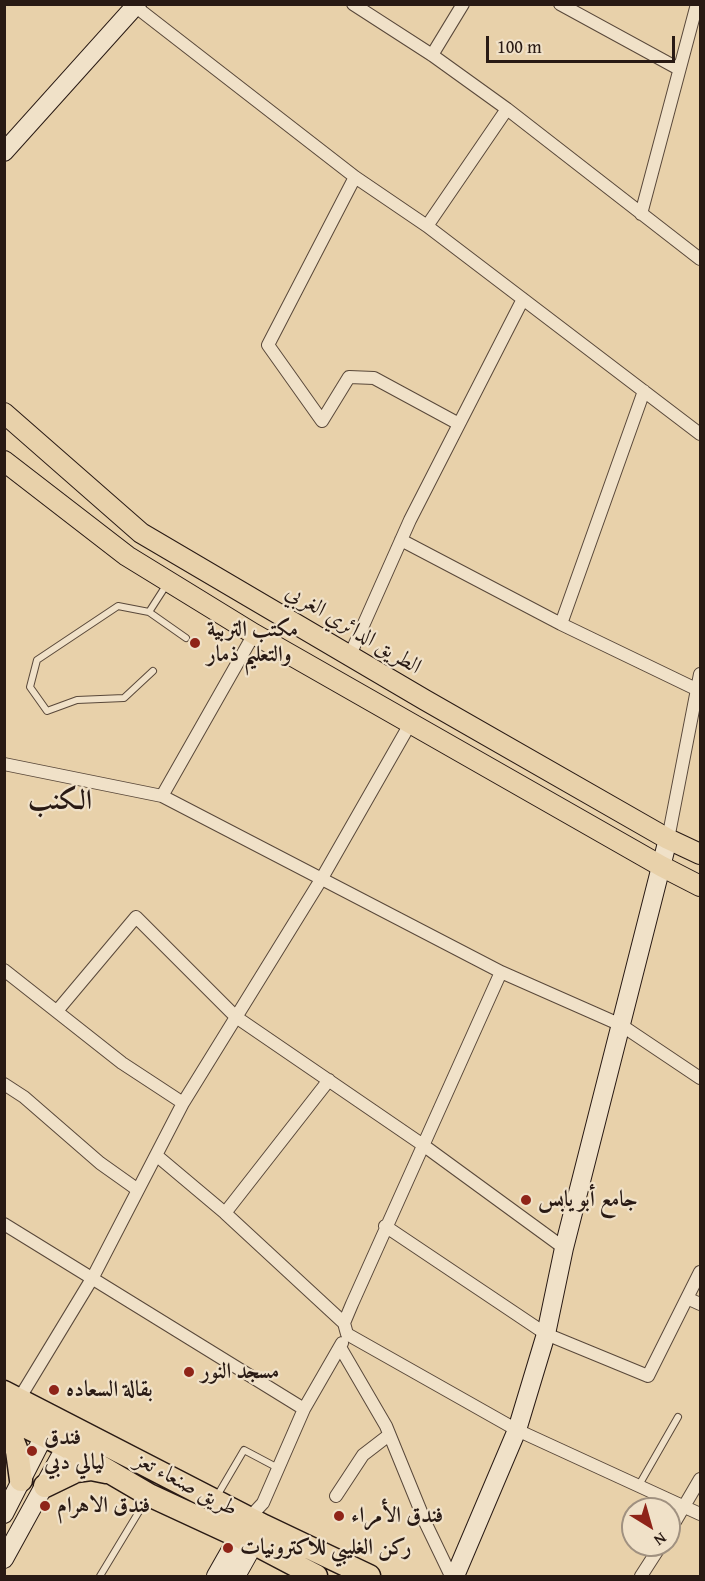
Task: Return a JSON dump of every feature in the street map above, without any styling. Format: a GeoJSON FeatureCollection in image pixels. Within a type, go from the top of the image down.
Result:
{"type":"FeatureCollection","features":[{"type":"Feature","properties":{"kind":"highway","name":"طريق صنعاء تعز"},"geometry":{"type":"LineString","coordinates":[[12,1395],[54,1416],[71,1437],[111,1473],[149,1496],[254,1526],[369,1576]]}},
{"type":"Feature","properties":{"kind":"highway","name":"طريق صنعاء تعز"},"geometry":{"type":"LineString","coordinates":[[4,1417],[44,1436],[71,1437],[215,1500],[254,1526],[302,1573]]}},
{"type":"Feature","properties":{"kind":"highway"},"geometry":{"type":"LineString","coordinates":[[4,1417],[17,1451],[21,1480]]}},
{"type":"Feature","properties":{"kind":"highway"},"geometry":{"type":"LineString","coordinates":[[45,1486],[76,1471],[91,1469],[111,1473]]}},
{"type":"Feature","properties":{"kind":"main road","name":"الطريق الدائري الغربي"},"geometry":{"type":"LineString","coordinates":[[4,413],[141,533],[668,839],[700,854]]}},
{"type":"Feature","properties":{"kind":"main road"},"geometry":{"type":"LineString","coordinates":[[4,461],[127,556],[254,634],[700,886]]}},
{"type":"Feature","properties":{"kind":"street"},"geometry":{"type":"LineString","coordinates":[[353,4],[432,55],[507,110],[700,259]]}},
{"type":"Feature","properties":{"kind":"street"},"geometry":{"type":"LineString","coordinates":[[432,55],[463,4]]}},
{"type":"Feature","properties":{"kind":"street"},"geometry":{"type":"LineString","coordinates":[[560,4],[680,69]]}},
{"type":"Feature","properties":{"kind":"street"},"geometry":{"type":"LineString","coordinates":[[641,214],[697,4]]}},
{"type":"Feature","properties":{"kind":"street"},"geometry":{"type":"LineString","coordinates":[[4,152],[136,6],[355,177],[427,226],[700,434]]}},
{"type":"Feature","properties":{"kind":"street"},"geometry":{"type":"LineString","coordinates":[[427,226],[507,110]]}},
{"type":"Feature","properties":{"kind":"street"},"geometry":{"type":"LineString","coordinates":[[355,177],[268,345],[322,421],[348,377],[374,378],[459,424]]}},
{"type":"Feature","properties":{"kind":"street"},"geometry":{"type":"LineString","coordinates":[[350,655],[401,540],[523,299]]}},
{"type":"Feature","properties":{"kind":"street"},"geometry":{"type":"LineString","coordinates":[[561,624],[644,391]]}},
{"type":"Feature","properties":{"kind":"street"},"geometry":{"type":"LineString","coordinates":[[401,540],[561,624],[698,690]]}},
{"type":"Feature","properties":{"kind":"street"},"geometry":{"type":"LineString","coordinates":[[162,796],[254,634]]}},
{"type":"Feature","properties":{"kind":"street"},"geometry":{"type":"LineString","coordinates":[[453,1576],[517,1430],[546,1334],[564,1248],[668,839],[700,674]]}},
{"type":"Feature","properties":{"kind":"street"},"geometry":{"type":"LineString","coordinates":[[12,1395],[93,1277],[183,1103],[322,878],[410,724]]}},
{"type":"Feature","properties":{"kind":"street"},"geometry":{"type":"LineString","coordinates":[[4,764],[162,796],[501,972],[621,1025],[700,1078]]}},
{"type":"Feature","properties":{"kind":"street"},"geometry":{"type":"LineString","coordinates":[[57,1011],[136,917],[236,1017],[423,1145],[564,1248]]}},
{"type":"Feature","properties":{"kind":"street"},"geometry":{"type":"LineString","coordinates":[[236,1576],[254,1526],[304,1409],[340,1347],[385,1226],[501,972]]}},
{"type":"Feature","properties":{"kind":"street"},"geometry":{"type":"LineString","coordinates":[[6,976],[57,1011],[122,1063],[183,1103]]}},
{"type":"Feature","properties":{"kind":"street"},"geometry":{"type":"LineString","coordinates":[[225,1213],[329,1080]]}},
{"type":"Feature","properties":{"kind":"street"},"geometry":{"type":"LineString","coordinates":[[4,1084],[24,1097],[100,1163],[138,1190]]}},
{"type":"Feature","properties":{"kind":"street"},"geometry":{"type":"LineString","coordinates":[[156,1155],[225,1213],[346,1329],[517,1430],[700,1514]]}},
{"type":"Feature","properties":{"kind":"street"},"geometry":{"type":"LineString","coordinates":[[4,1224],[304,1409]]}},
{"type":"Feature","properties":{"kind":"street"},"geometry":{"type":"LineString","coordinates":[[385,1226],[546,1334],[648,1376],[695,1302],[700,1272]]}},
{"type":"Feature","properties":{"kind":"street"},"geometry":{"type":"LineString","coordinates":[[340,1347],[389,1435],[453,1576]]}},
{"type":"Feature","properties":{"kind":"street"},"geometry":{"type":"LineString","coordinates":[[4,1514],[54,1416]]}},
{"type":"Feature","properties":{"kind":"street"},"geometry":{"type":"LineString","coordinates":[[336,1496],[363,1455],[389,1435]]}},
{"type":"Feature","properties":{"kind":"street"},"geometry":{"type":"LineString","coordinates":[[4,1559],[71,1437]]}},
{"type":"Feature","properties":{"kind":"street"},"geometry":{"type":"LineString","coordinates":[[681,1512],[700,1479]]}},
{"type":"Feature","properties":{"kind":"street"},"geometry":{"type":"LineString","coordinates":[[216,1576],[254,1526]]}},
{"type":"Feature","properties":{"kind":"street"},"geometry":{"type":"LineString","coordinates":[[643,1576],[654,1557]]}},
{"type":"Feature","properties":{"kind":"lane"},"geometry":{"type":"LineString","coordinates":[[149,612],[169,581]]}},
{"type":"Feature","properties":{"kind":"lane"},"geometry":{"type":"LineString","coordinates":[[153,671],[124,698],[77,700],[47,711],[30,687],[37,660],[118,606],[149,612],[186,638]]}},
{"type":"Feature","properties":{"kind":"lane"},"geometry":{"type":"LineString","coordinates":[[639,1485],[678,1417]]}},
{"type":"Feature","properties":{"kind":"lane"},"geometry":{"type":"LineString","coordinates":[[215,1500],[244,1450],[279,1468]]}},
{"type":"Feature","properties":{"kind":"lane"},"geometry":{"type":"LineString","coordinates":[[100,1576],[149,1496]]}},
{"type":"Feature","properties":{"kind":"place","name":"مكتب التربية والتعليم ذمار"},"geometry":{"type":"Point","coordinates":[195,643]}},
{"type":"Feature","properties":{"kind":"place","name":"جامع أبو يابس"},"geometry":{"type":"Point","coordinates":[526,1200]}},
{"type":"Feature","properties":{"kind":"place","name":"مسجد النور"},"geometry":{"type":"Point","coordinates":[189,1372]}},
{"type":"Feature","properties":{"kind":"place","name":"بقالة السعاده"},"geometry":{"type":"Point","coordinates":[54,1390]}},
{"type":"Feature","properties":{"kind":"place","name":"فندق ليالي دبي"},"geometry":{"type":"Point","coordinates":[32,1451]}},
{"type":"Feature","properties":{"kind":"place","name":"فندق الاهرام"},"geometry":{"type":"Point","coordinates":[45,1506]}},
{"type":"Feature","properties":{"kind":"place","name":"فندق الأمراء"},"geometry":{"type":"Point","coordinates":[339,1516]}},
{"type":"Feature","properties":{"kind":"place","name":"ركن الغليبي للاكترونيات"},"geometry":{"type":"Point","coordinates":[228,1548]}},
{"type":"Feature","properties":{"kind":"district","name":"الكنب"},"geometry":{"type":"Point","coordinates":[60,802]}}]}
